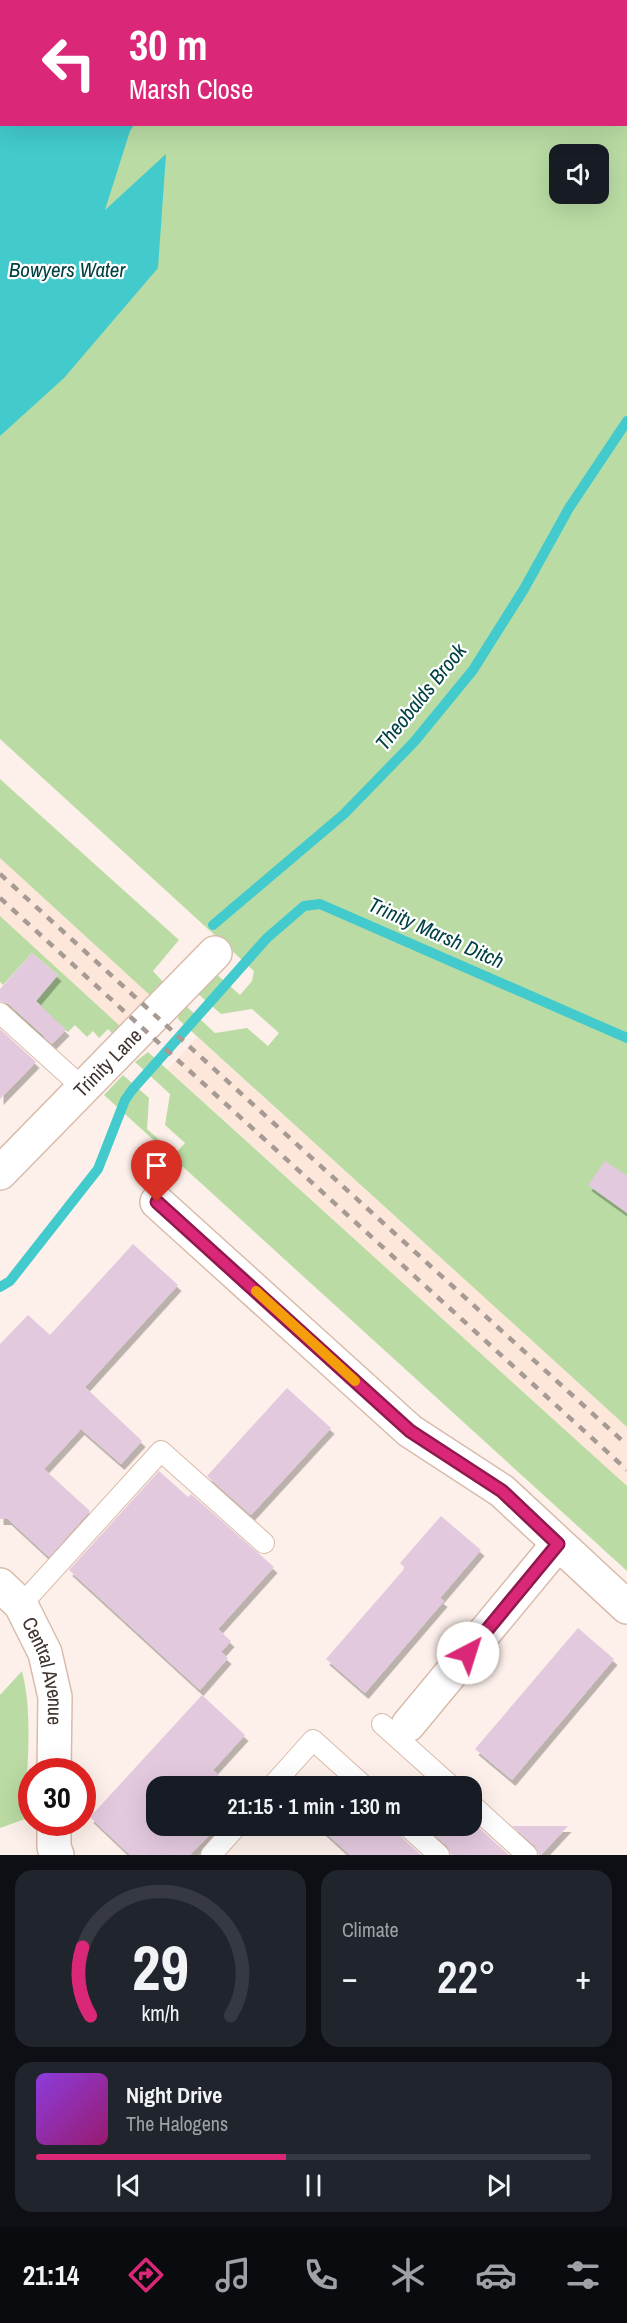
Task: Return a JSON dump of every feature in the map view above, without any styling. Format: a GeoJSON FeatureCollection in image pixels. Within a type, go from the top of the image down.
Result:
{"type":"FeatureCollection","features":[{"type":"Feature","properties":{"kind":"street","name":"Trinity Lane"},"geometry":{"type":"LineString","coordinates":[[0,1173],[215,953]]}},
{"type":"Feature","properties":{"kind":"street"},"geometry":{"type":"LineString","coordinates":[[157,1202],[410,1431],[502,1491],[627,1606]]}},
{"type":"Feature","properties":{"kind":"street"},"geometry":{"type":"LineString","coordinates":[[395,1728],[558,1544]]}},
{"type":"Feature","properties":{"kind":"street","name":"Central Avenue"},"geometry":{"type":"LineString","coordinates":[[10,1595],[45,1653],[55,1696],[54,1758]]}},
{"type":"Feature","properties":{"kind":"street"},"geometry":{"type":"LineString","coordinates":[[54,1836],[57,1855]]}},
{"type":"Feature","properties":{"kind":"lane"},"geometry":{"type":"LineString","coordinates":[[0,1012],[83,1088]]}},
{"type":"Feature","properties":{"kind":"lane"},"geometry":{"type":"LineString","coordinates":[[10,1595],[161,1451],[264,1543]]}},
{"type":"Feature","properties":{"kind":"lane"},"geometry":{"type":"LineString","coordinates":[[395,1728],[441,1776]]}},
{"type":"Feature","properties":{"kind":"lane"},"geometry":{"type":"LineString","coordinates":[[281,1776],[313,1740],[353,1776]]}},
{"type":"Feature","properties":{"kind":"lane"},"geometry":{"type":"LineString","coordinates":[[482,1814],[527,1855]]}},
{"type":"Feature","properties":{"kind":"lane"},"geometry":{"type":"LineString","coordinates":[[211,1855],[228,1836]]}},
{"type":"Feature","properties":{"kind":"lane"},"geometry":{"type":"LineString","coordinates":[[418,1836],[439,1855]]}},
{"type":"Feature","properties":{"kind":"shaded area"},"geometry":{"type":"Polygon","coordinates":[[[0,858],[153,998],[123,1029],[0,916],[0,858]]]}},
{"type":"Feature","properties":{"kind":"shaded area"},"geometry":{"type":"Polygon","coordinates":[[[197,1037],[627,1427],[627,1486],[168,1069],[197,1037]]]}},
{"type":"Feature","properties":{"kind":"green space"},"geometry":{"type":"Polygon","coordinates":[[[0,126],[627,126],[627,1427],[178,1019],[185,1005],[215,1033],[247,1028],[268,1046],[279,1033],[252,1009],[221,1014],[196,992],[213,971],[240,995],[252,981],[254,971],[0,739],[0,126]]]}},
{"type":"Feature","properties":{"kind":"green space"},"geometry":{"type":"Polygon","coordinates":[[[0,779],[179,940],[153,971],[165,984],[153,998],[0,858],[0,779]]]}},
{"type":"Feature","properties":{"kind":"green space"},"geometry":{"type":"Polygon","coordinates":[[[0,916],[120,1026],[113,1034],[108,1029],[99,1038],[93,1031],[87,1037],[75,1025],[68,1032],[58,1023],[43,1038],[7,1004],[10,1000],[25,1013],[58,975],[32,953],[3,985],[0,982],[0,916]]]}},
{"type":"Feature","properties":{"kind":"green space"},"geometry":{"type":"Polygon","coordinates":[[[148,1052],[627,1486],[627,1571],[104,1095],[123,1075],[149,1098],[147,1129],[175,1154],[185,1143],[165,1125],[170,1094],[135,1062],[148,1052]]]}},
{"type":"Feature","properties":{"kind":"green space"},"geometry":{"type":"Polygon","coordinates":[[[22,1671],[28,1707],[27,1758],[18,1758],[18,1822],[0,1828],[0,1695],[22,1671]]]}},
{"type":"Feature","properties":{"kind":"water","name":"Bowyers Water"},"geometry":{"type":"Polygon","coordinates":[[[0,126],[133,126],[105,210],[166,154],[158,268],[64,378],[0,436],[0,126]]]}},
{"type":"Feature","properties":{"kind":"building"},"geometry":{"type":"Polygon","coordinates":[[[32,953],[58,975],[36,1001],[66,1030],[52,1044],[8,1004],[0,1001],[0,989],[32,953]]]}},
{"type":"Feature","properties":{"kind":"building"},"geometry":{"type":"Polygon","coordinates":[[[0,1029],[36,1062],[0,1099],[0,1029]]]}},
{"type":"Feature","properties":{"kind":"building"},"geometry":{"type":"Polygon","coordinates":[[[605,1161],[627,1176],[627,1213],[588,1185],[605,1161]]]}},
{"type":"Feature","properties":{"kind":"building"},"geometry":{"type":"Polygon","coordinates":[[[133,1244],[178,1285],[85,1387],[142,1441],[121,1464],[81,1429],[44,1469],[90,1511],[49,1557],[8,1519],[0,1519],[0,1344],[28,1315],[50,1335],[133,1244]]]}},
{"type":"Feature","properties":{"kind":"building"},"geometry":{"type":"Polygon","coordinates":[[[287,1388],[331,1428],[251,1515],[207,1476],[287,1388]]]}},
{"type":"Feature","properties":{"kind":"building"},"geometry":{"type":"Polygon","coordinates":[[[159,1471],[188,1497],[191,1494],[274,1567],[218,1629],[231,1641],[221,1652],[228,1658],[200,1690],[69,1570],[159,1471]]]}},
{"type":"Feature","properties":{"kind":"building"},"geometry":{"type":"Polygon","coordinates":[[[441,1516],[481,1550],[440,1598],[444,1601],[365,1693],[326,1659],[405,1568],[400,1563],[441,1516]]]}},
{"type":"Feature","properties":{"kind":"building"},"geometry":{"type":"Polygon","coordinates":[[[578,1628],[614,1659],[512,1780],[475,1749],[578,1628]]]}},
{"type":"Feature","properties":{"kind":"building"},"geometry":{"type":"Polygon","coordinates":[[[202,1695],[245,1735],[213,1770],[219,1776],[146,1776],[146,1836],[208,1836],[190,1855],[130,1855],[96,1823],[96,1810],[202,1695]]]}},
{"type":"Feature","properties":{"kind":"building"},"geometry":{"type":"Polygon","coordinates":[[[512,1826],[568,1826],[539,1855],[535,1846],[512,1826]]]}},
{"type":"Feature","properties":{"kind":"building"},"geometry":{"type":"Polygon","coordinates":[[[482,1831],[509,1855],[451,1855],[447,1846],[436,1836],[482,1836],[482,1831]]]}},
{"type":"Feature","properties":{"kind":"building"},"geometry":{"type":"Polygon","coordinates":[[[329,1836],[400,1836],[421,1855],[350,1855],[329,1836]]]}},
{"type":"Feature","properties":{"kind":"waterway","name":"Theobalds Brook"},"geometry":{"type":"LineString","coordinates":[[213,925],[344,814],[414,742],[473,670],[524,589],[569,508],[627,421]]}},
{"type":"Feature","properties":{"kind":"waterway","name":"Trinity Marsh Ditch"},"geometry":{"type":"LineString","coordinates":[[0,1287],[10,1281],[98,1169],[125,1100],[132,1090],[267,938],[304,906],[320,904],[627,1038]]}},
{"type":"Feature","properties":{"kind":"railway"},"geometry":{"type":"LineString","coordinates":[[0,874],[627,1445]]}},
{"type":"Feature","properties":{"kind":"railway"},"geometry":{"type":"LineString","coordinates":[[0,898],[627,1470]]}},
{"type":"Feature","properties":{"kind":"slow traffic"},"geometry":{"type":"LineString","coordinates":[[256,1291],[355,1381]]}},
{"type":"Feature","properties":{"kind":"route"},"geometry":{"type":"LineString","coordinates":[[157,1202],[410,1431],[502,1491],[558,1544],[468,1653]]}}]}
